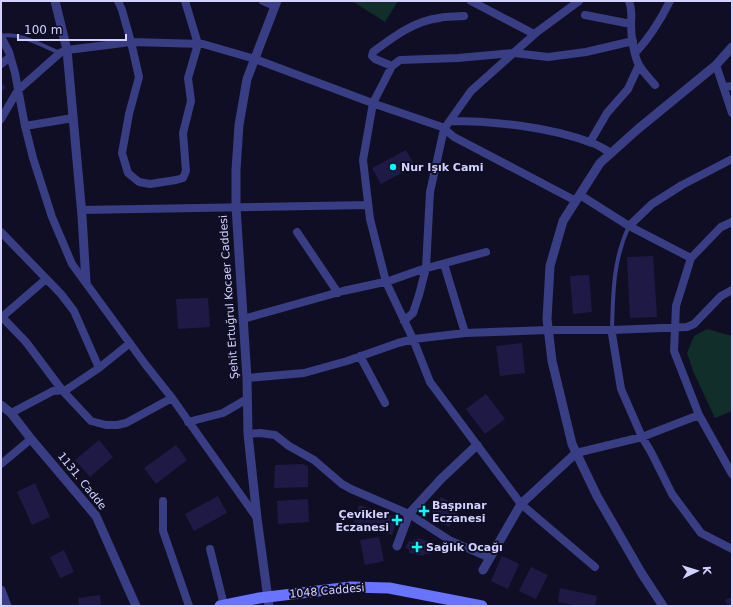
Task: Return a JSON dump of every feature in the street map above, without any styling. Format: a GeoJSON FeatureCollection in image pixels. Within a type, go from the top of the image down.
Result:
{"type":"FeatureCollection","features":[{"type":"Feature","properties":{"kind":"main road","name":"1048 Caddesi"},"geometry":{"type":"LineString","coordinates":[[222,606],[268,601],[351,587],[388,588],[482,606]]}},
{"type":"Feature","properties":{"kind":"street"},"geometry":{"type":"LineString","coordinates":[[55,1],[73,118],[86,282]]}},
{"type":"Feature","properties":{"kind":"street"},"geometry":{"type":"LineString","coordinates":[[118,1],[131,42],[139,77],[129,114],[122,153],[128,173],[139,182],[150,184],[182,178],[186,171],[183,133],[191,101],[188,78],[198,44],[185,1]]}},
{"type":"Feature","properties":{"kind":"street"},"geometry":{"type":"LineString","coordinates":[[263,1],[276,4]]}},
{"type":"Feature","properties":{"kind":"street"},"geometry":{"type":"LineString","coordinates":[[471,1],[534,34]]}},
{"type":"Feature","properties":{"kind":"street"},"geometry":{"type":"LineString","coordinates":[[404,321],[412,313],[419,295],[426,268],[430,192],[444,128],[471,92],[534,34],[579,1]]}},
{"type":"Feature","properties":{"kind":"street"},"geometry":{"type":"LineString","coordinates":[[629,1],[632,9],[632,40],[639,65],[655,85]]}},
{"type":"Feature","properties":{"kind":"street"},"geometry":{"type":"LineString","coordinates":[[636,52],[649,38],[660,22],[670,1]]}},
{"type":"Feature","properties":{"kind":"street","name":"Şehit Ertuğrul Kocaer Caddesi"},"geometry":{"type":"LineString","coordinates":[[268,601],[248,434],[247,378],[236,207],[239,125],[247,79],[276,4]]}},
{"type":"Feature","properties":{"kind":"street"},"geometry":{"type":"LineString","coordinates":[[585,15],[631,24]]}},
{"type":"Feature","properties":{"kind":"street"},"geometry":{"type":"LineString","coordinates":[[392,66],[375,59],[372,56],[373,52],[397,34],[419,24],[438,18],[464,16]]}},
{"type":"Feature","properties":{"kind":"street"},"geometry":{"type":"LineString","coordinates":[[1,37],[15,73],[33,158],[52,217],[72,264],[172,398],[257,518]]}},
{"type":"Feature","properties":{"kind":"street"},"geometry":{"type":"LineString","coordinates":[[595,567],[521,504],[430,382],[413,339],[386,282],[370,219],[363,160],[373,103],[392,66],[400,60],[458,58],[514,53],[548,56],[586,52],[632,40]]}},
{"type":"Feature","properties":{"kind":"street"},"geometry":{"type":"LineString","coordinates":[[1,120],[18,90],[63,51],[131,42],[203,44],[255,60],[444,128],[454,137],[578,198],[691,258]]}},
{"type":"Feature","properties":{"kind":"street"},"geometry":{"type":"LineString","coordinates":[[663,606],[642,574],[597,496],[572,444],[552,361],[548,330],[547,320],[550,266],[563,222],[600,163],[638,129],[716,65],[732,47]]}},
{"type":"Feature","properties":{"kind":"street"},"geometry":{"type":"LineString","coordinates":[[1,64],[10,57]]}},
{"type":"Feature","properties":{"kind":"street"},"geometry":{"type":"LineString","coordinates":[[590,142],[607,113],[628,89],[639,65]]}},
{"type":"Feature","properties":{"kind":"street"},"geometry":{"type":"LineString","coordinates":[[716,65],[728,87],[732,113]]}},
{"type":"Feature","properties":{"kind":"street"},"geometry":{"type":"LineString","coordinates":[[25,126],[73,118]]}},
{"type":"Feature","properties":{"kind":"street"},"geometry":{"type":"LineString","coordinates":[[450,121],[477,121],[552,131],[590,142],[611,153]]}},
{"type":"Feature","properties":{"kind":"street"},"geometry":{"type":"LineString","coordinates":[[629,226],[652,204],[682,185],[732,159]]}},
{"type":"Feature","properties":{"kind":"street"},"geometry":{"type":"LineString","coordinates":[[81,210],[368,205]]}},
{"type":"Feature","properties":{"kind":"street"},"geometry":{"type":"LineString","coordinates":[[732,222],[721,227],[691,258],[676,306],[674,351],[699,415],[732,474]]}},
{"type":"Feature","properties":{"kind":"street"},"geometry":{"type":"LineString","coordinates":[[1,232],[61,294],[74,311],[99,368]]}},
{"type":"Feature","properties":{"kind":"street"},"geometry":{"type":"LineString","coordinates":[[297,232],[338,293]]}},
{"type":"Feature","properties":{"kind":"street"},"geometry":{"type":"LineString","coordinates":[[243,319],[338,293],[386,282],[426,268],[486,252]]}},
{"type":"Feature","properties":{"kind":"street"},"geometry":{"type":"LineString","coordinates":[[444,264],[464,333]]}},
{"type":"Feature","properties":{"kind":"street"},"geometry":{"type":"LineString","coordinates":[[46,278],[2,316],[26,342],[62,390],[91,421],[106,425],[126,423],[172,398]]}},
{"type":"Feature","properties":{"kind":"street"},"geometry":{"type":"LineString","coordinates":[[247,378],[304,373],[413,339],[464,333],[687,327],[694,324],[721,296],[732,290]]}},
{"type":"Feature","properties":{"kind":"street"},"geometry":{"type":"LineString","coordinates":[[612,330],[621,390],[642,437],[672,494],[701,533],[732,548]]}},
{"type":"Feature","properties":{"kind":"street"},"geometry":{"type":"LineString","coordinates":[[11,413],[53,391],[66,390],[99,368],[130,343]]}},
{"type":"Feature","properties":{"kind":"street"},"geometry":{"type":"LineString","coordinates":[[360,356],[385,403]]}},
{"type":"Feature","properties":{"kind":"street"},"geometry":{"type":"LineString","coordinates":[[188,422],[223,413],[247,399]]}},
{"type":"Feature","properties":{"kind":"street","name":"1131. Cadde"},"geometry":{"type":"LineString","coordinates":[[1,404],[11,413],[96,516],[136,606]]}},
{"type":"Feature","properties":{"kind":"street"},"geometry":{"type":"LineString","coordinates":[[483,570],[521,504],[576,453],[642,437],[699,415]]}},
{"type":"Feature","properties":{"kind":"street"},"geometry":{"type":"LineString","coordinates":[[248,434],[275,435],[289,446],[314,460],[342,484],[409,514],[451,541],[490,558]]}},
{"type":"Feature","properties":{"kind":"street"},"geometry":{"type":"LineString","coordinates":[[1,464],[31,439]]}},
{"type":"Feature","properties":{"kind":"street"},"geometry":{"type":"LineString","coordinates":[[397,546],[409,514],[441,479],[477,445]]}},
{"type":"Feature","properties":{"kind":"street"},"geometry":{"type":"LineString","coordinates":[[163,502],[163,531],[188,606]]}},
{"type":"Feature","properties":{"kind":"street"},"geometry":{"type":"LineString","coordinates":[[210,549],[222,606]]}},
{"type":"Feature","properties":{"kind":"street"},"geometry":{"type":"LineString","coordinates":[[1,590],[4,602]]}},
{"type":"Feature","properties":{"kind":"lane"},"geometry":{"type":"LineString","coordinates":[[1,37],[12,35],[63,51]]}},
{"type":"Feature","properties":{"kind":"lane"},"geometry":{"type":"LineString","coordinates":[[612,330],[614,277],[623,240],[629,226]]}},
{"type":"Feature","properties":{"kind":"green space"},"geometry":{"type":"Polygon","coordinates":[[[352,1],[398,1],[385,22],[352,1]]]}},
{"type":"Feature","properties":{"kind":"green space"},"geometry":{"type":"Polygon","coordinates":[[[707,329],[732,336],[732,411],[715,418],[693,371],[687,353],[694,336],[707,329]]]}},
{"type":"Feature","properties":{"kind":"building"},"geometry":{"type":"Polygon","coordinates":[[[1,82],[6,88],[1,92],[1,82]]]}},
{"type":"Feature","properties":{"kind":"building","name":"Nur Işık Cami"},"geometry":{"type":"Polygon","coordinates":[[[406,150],[415,166],[381,184],[372,168],[406,150]]]}},
{"type":"Feature","properties":{"kind":"building"},"geometry":{"type":"Polygon","coordinates":[[[653,256],[657,317],[630,318],[627,257],[653,256]]]}},
{"type":"Feature","properties":{"kind":"building"},"geometry":{"type":"Polygon","coordinates":[[[589,275],[592,312],[573,314],[570,276],[589,275]]]}},
{"type":"Feature","properties":{"kind":"building"},"geometry":{"type":"Polygon","coordinates":[[[208,298],[210,327],[178,329],[176,299],[208,298]]]}},
{"type":"Feature","properties":{"kind":"building"},"geometry":{"type":"Polygon","coordinates":[[[522,343],[525,373],[500,376],[496,346],[522,343]]]}},
{"type":"Feature","properties":{"kind":"building"},"geometry":{"type":"Polygon","coordinates":[[[486,394],[505,419],[485,434],[466,409],[486,394]]]}},
{"type":"Feature","properties":{"kind":"building"},"geometry":{"type":"Polygon","coordinates":[[[99,440],[113,457],[90,477],[75,460],[99,440]]]}},
{"type":"Feature","properties":{"kind":"building"},"geometry":{"type":"Polygon","coordinates":[[[176,445],[187,460],[156,484],[144,468],[176,445]]]}},
{"type":"Feature","properties":{"kind":"building"},"geometry":{"type":"Polygon","coordinates":[[[302,464],[308,466],[308,487],[274,488],[275,465],[302,464]]]}},
{"type":"Feature","properties":{"kind":"building"},"geometry":{"type":"Polygon","coordinates":[[[35,483],[50,517],[32,525],[17,492],[35,483]]]}},
{"type":"Feature","properties":{"kind":"building"},"geometry":{"type":"Polygon","coordinates":[[[218,496],[227,513],[194,531],[185,514],[218,496]]]}},
{"type":"Feature","properties":{"kind":"building"},"geometry":{"type":"Polygon","coordinates":[[[441,497],[460,507],[449,527],[430,516],[441,497]]]}},
{"type":"Feature","properties":{"kind":"building"},"geometry":{"type":"Polygon","coordinates":[[[308,499],[309,522],[278,524],[277,501],[308,499]]]}},
{"type":"Feature","properties":{"kind":"building"},"geometry":{"type":"Polygon","coordinates":[[[359,505],[398,518],[392,535],[354,522],[359,505]]]}},
{"type":"Feature","properties":{"kind":"building"},"geometry":{"type":"Polygon","coordinates":[[[379,537],[384,561],[365,565],[360,540],[379,537]]]}},
{"type":"Feature","properties":{"kind":"building","name":"Sağlık Ocağı"},"geometry":{"type":"Polygon","coordinates":[[[418,538],[427,541],[430,546],[428,549],[432,550],[430,554],[425,554],[423,556],[409,553],[409,549],[405,548],[409,541],[413,542],[414,539],[417,540],[418,538]]]}},
{"type":"Feature","properties":{"kind":"building"},"geometry":{"type":"Polygon","coordinates":[[[64,550],[74,572],[60,578],[50,557],[64,550]]]}},
{"type":"Feature","properties":{"kind":"building"},"geometry":{"type":"Polygon","coordinates":[[[502,556],[519,564],[508,589],[491,581],[502,556]]]}},
{"type":"Feature","properties":{"kind":"building"},"geometry":{"type":"Polygon","coordinates":[[[531,567],[548,575],[536,599],[519,591],[531,567]]]}},
{"type":"Feature","properties":{"kind":"building"},"geometry":{"type":"Polygon","coordinates":[[[560,588],[597,596],[595,606],[578,606],[558,602],[560,588]]]}},
{"type":"Feature","properties":{"kind":"building"},"geometry":{"type":"Polygon","coordinates":[[[100,595],[101,606],[79,606],[78,598],[100,595]]]}},
{"type":"Feature","properties":{"kind":"building"},"geometry":{"type":"Polygon","coordinates":[[[732,597],[732,606],[728,606],[725,600],[732,597]]]}},
{"type":"Feature","properties":{"kind":"place","name":"Nur Işık Cami"},"geometry":{"type":"Point","coordinates":[393,167]}},
{"type":"Feature","properties":{"kind":"place","name":"Başpınar Eczanesi"},"geometry":{"type":"Point","coordinates":[424,511]}},
{"type":"Feature","properties":{"kind":"place","name":"Çevikler Eczanesi"},"geometry":{"type":"Point","coordinates":[397,520]}},
{"type":"Feature","properties":{"kind":"place","name":"Sağlık Ocağı"},"geometry":{"type":"Point","coordinates":[417,547]}}]}
